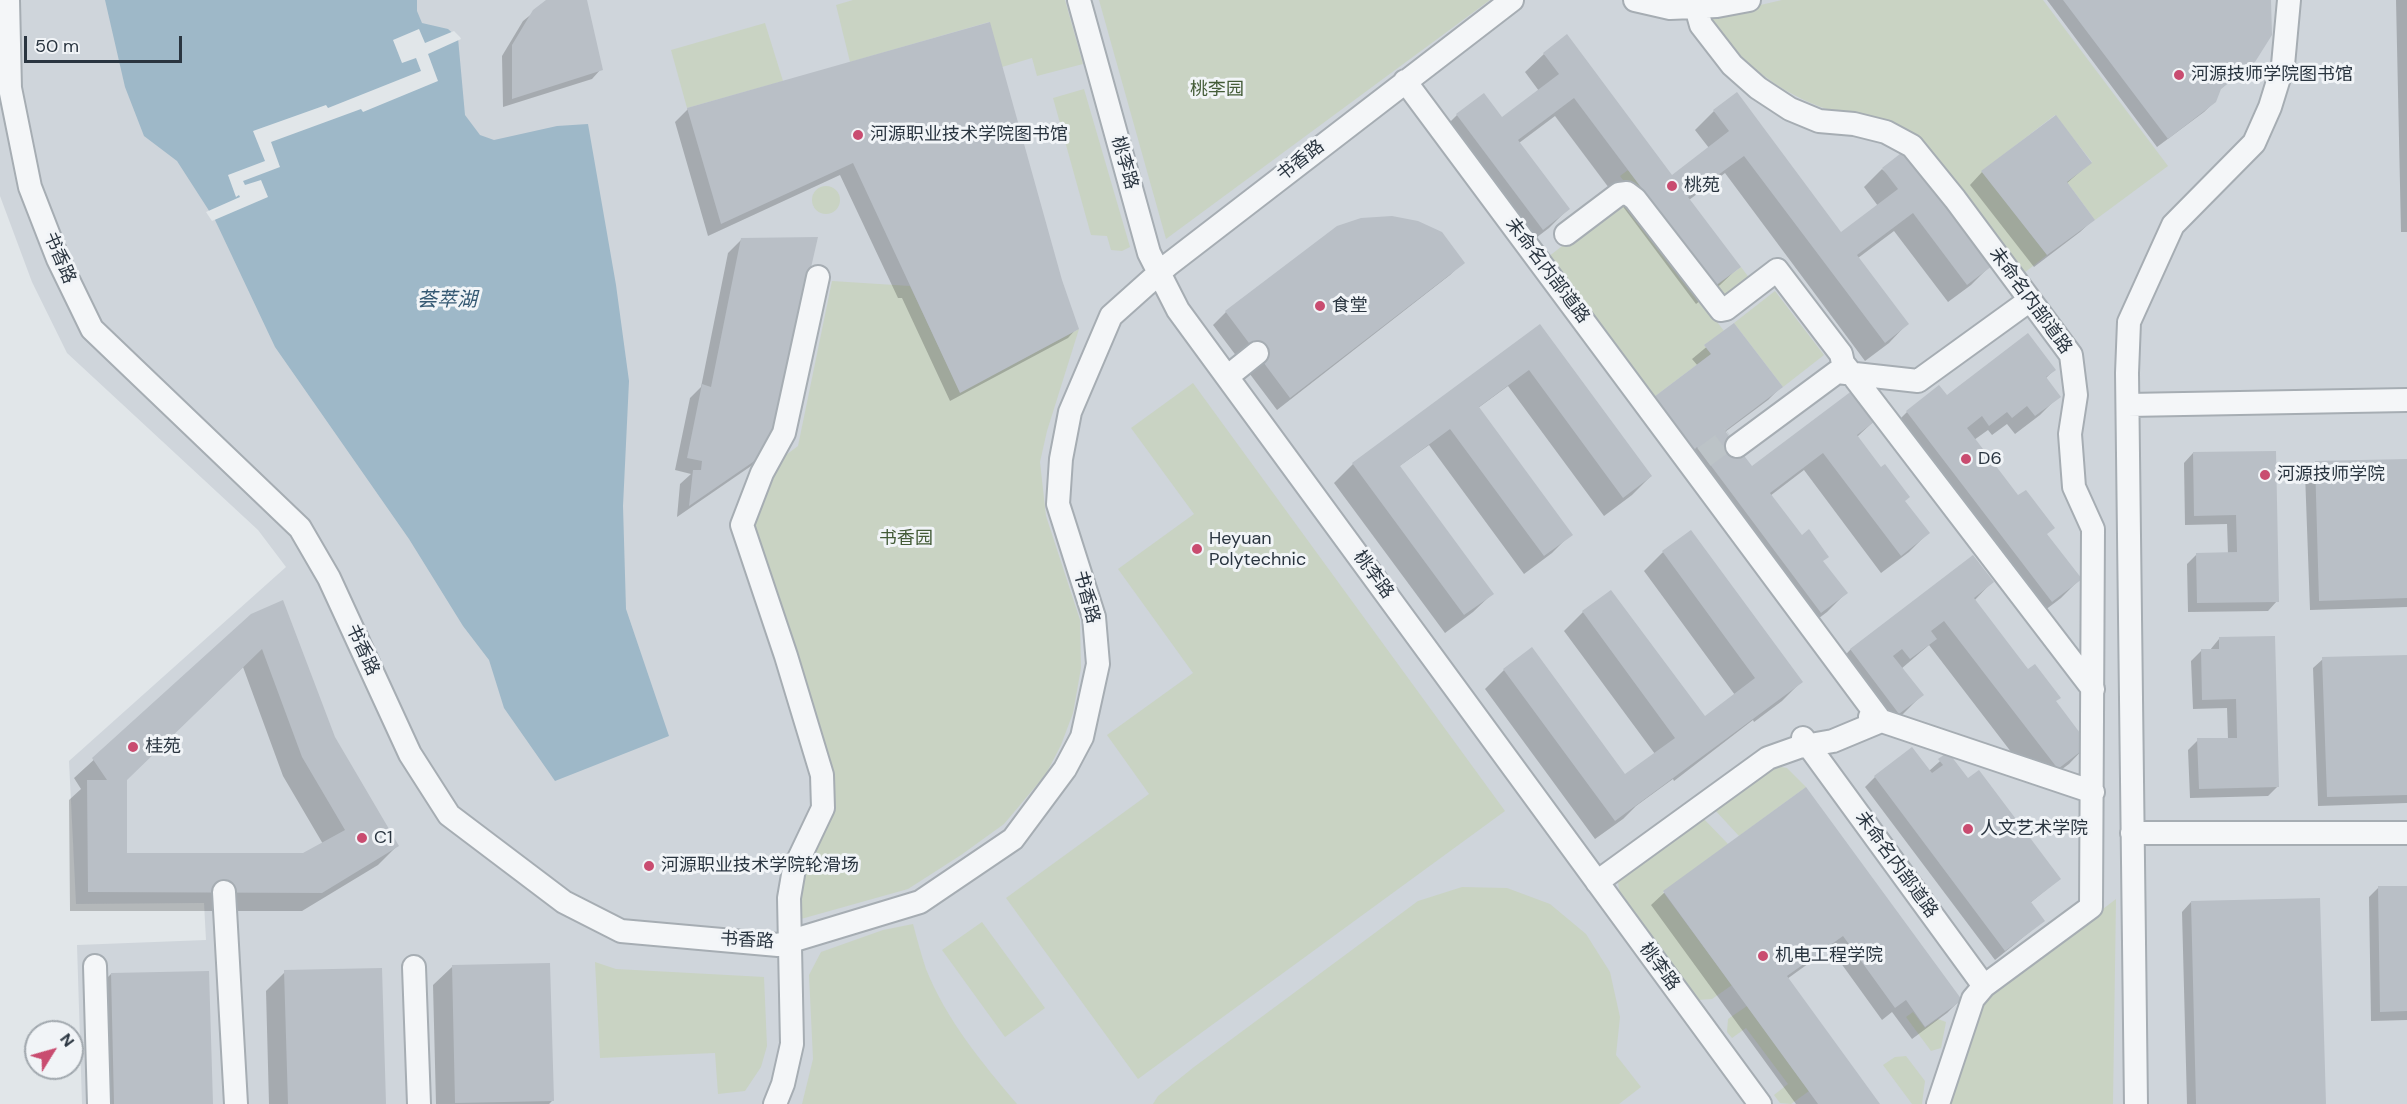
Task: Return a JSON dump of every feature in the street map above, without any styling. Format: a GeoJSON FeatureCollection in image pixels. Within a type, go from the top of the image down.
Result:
{"type":"FeatureCollection","features":[{"type":"Feature","properties":{"kind":"street","name":"书香路"},"geometry":{"type":"LineString","coordinates":[[8,0],[10,88],[30,187],[58,259],[92,329],[300,528],[329,578],[410,754],[449,815],[564,902],[621,931],[778,945],[920,902],[1013,839],[1065,769],[1082,737],[1098,664],[1094,617],[1058,504],[1061,459],[1070,412],[1111,316],[1406,88],[1512,0]]}},
{"type":"Feature","properties":{"kind":"street","name":"桃李路"},"geometry":{"type":"LineString","coordinates":[[1079,0],[1149,253],[1189,303],[1232,373],[1598,875],[1760,1104]]}},
{"type":"Feature","properties":{"kind":"street","name":"桃李路"},"geometry":{"type":"LineString","coordinates":[[1090,0],[1166,274]]}},
{"type":"Feature","properties":{"kind":"street","name":"书香路"},"geometry":{"type":"LineString","coordinates":[[1406,88],[1532,0]]}},
{"type":"Feature","properties":{"kind":"street"},"geometry":{"type":"LineString","coordinates":[[1635,0],[1670,8],[1695,3],[1749,0]]}},
{"type":"Feature","properties":{"kind":"street"},"geometry":{"type":"LineString","coordinates":[[2136,1104],[2138,833],[2134,404],[2129,322],[2173,225],[2254,143],[2270,107],[2283,65],[2289,0]]}},
{"type":"Feature","properties":{"kind":"street"},"geometry":{"type":"LineString","coordinates":[[2134,404],[2142,322],[2184,228],[2267,143],[2297,65],[2302,0]]}},
{"type":"Feature","properties":{"kind":"street","name":"未命名内部道路"},"geometry":{"type":"LineString","coordinates":[[1695,3],[1701,25],[1732,65],[1758,88],[1790,109],[1819,121],[1854,124],[1886,132],[1912,146],[1955,199],[2071,355],[2076,395],[2070,434],[2074,487],[2093,529],[2091,907],[1984,986],[1973,999],[1938,1104]]}},
{"type":"Feature","properties":{"kind":"street","name":"未命名内部道路"},"geometry":{"type":"LineString","coordinates":[[1406,88],[1697,468],[1876,719]]}},
{"type":"Feature","properties":{"kind":"street","name":"书香路"},"geometry":{"type":"LineString","coordinates":[[0,93],[19,189],[47,264],[79,337],[290,535],[318,586],[402,761],[440,823],[556,910],[616,941],[781,953],[793,942]]}},
{"type":"Feature","properties":{"kind":"street"},"geometry":{"type":"LineString","coordinates":[[1566,234],[1618,194],[1627,193],[1635,200],[1718,308],[1723,311],[1777,270],[2093,681]]}},
{"type":"Feature","properties":{"kind":"street"},"geometry":{"type":"LineString","coordinates":[[787,1104],[800,1052],[789,898],[794,869],[823,808],[822,775],[786,656],[742,525],[762,473],[784,433],[818,277]]}},
{"type":"Feature","properties":{"kind":"street"},"geometry":{"type":"LineString","coordinates":[[1734,441],[1833,362],[1918,381],[2026,295]]}},
{"type":"Feature","properties":{"kind":"street"},"geometry":{"type":"LineString","coordinates":[[1232,373],[1257,353]]}},
{"type":"Feature","properties":{"kind":"street"},"geometry":{"type":"LineString","coordinates":[[2134,404],[2407,400]]}},
{"type":"Feature","properties":{"kind":"street"},"geometry":{"type":"LineString","coordinates":[[1598,875],[1768,758],[1806,741],[1876,719],[2093,792]]}},
{"type":"Feature","properties":{"kind":"street","name":"未命名内部道路"},"geometry":{"type":"LineString","coordinates":[[1806,741],[1984,986]]}},
{"type":"Feature","properties":{"kind":"street"},"geometry":{"type":"LineString","coordinates":[[2138,833],[2407,833]]}},
{"type":"Feature","properties":{"kind":"street"},"geometry":{"type":"LineString","coordinates":[[2138,833],[2146,1104]]}},
{"type":"Feature","properties":{"kind":"street","name":"桃李路"},"geometry":{"type":"LineString","coordinates":[[1598,875],[1771,1104]]}},
{"type":"Feature","properties":{"kind":"street"},"geometry":{"type":"LineString","coordinates":[[224,892],[236,1104]]}},
{"type":"Feature","properties":{"kind":"street"},"geometry":{"type":"LineString","coordinates":[[775,1104],[783,1084],[792,1044],[793,942]]}},
{"type":"Feature","properties":{"kind":"street"},"geometry":{"type":"LineString","coordinates":[[94,966],[99,1104]]}},
{"type":"Feature","properties":{"kind":"street"},"geometry":{"type":"LineString","coordinates":[[414,967],[420,1104]]}},
{"type":"Feature","properties":{"kind":"shaded area","name":"Heyuan Polytechnic"},"geometry":{"type":"Polygon","coordinates":[[[0,0],[2407,0],[2407,1104],[82,1104],[84,1020],[79,1020],[77,945],[206,940],[204,903],[76,904],[69,761],[286,567],[258,530],[67,353],[32,282],[0,196],[0,0]]]}},
{"type":"Feature","properties":{"kind":"green space"},"geometry":{"type":"Polygon","coordinates":[[[853,0],[1065,0],[1083,64],[1037,76],[1032,58],[1002,67],[989,22],[850,62],[836,5],[853,0]]]}},
{"type":"Feature","properties":{"kind":"green space","name":"桃李园"},"geometry":{"type":"Polygon","coordinates":[[[1099,0],[1490,0],[1166,239],[1099,0]]]}},
{"type":"Feature","properties":{"kind":"green space"},"geometry":{"type":"Polygon","coordinates":[[[1782,0],[2043,0],[2168,166],[2095,220],[2067,182],[2092,162],[2055,115],[1982,171],[2047,255],[2024,273],[1920,140],[1899,127],[1830,110],[1777,85],[1745,60],[1708,14],[1739,10],[1782,0]]]}},
{"type":"Feature","properties":{"kind":"green space"},"geometry":{"type":"Polygon","coordinates":[[[765,23],[783,81],[687,108],[671,50],[765,23]]]}},
{"type":"Feature","properties":{"kind":"green space"},"geometry":{"type":"Polygon","coordinates":[[[1084,89],[1130,247],[1122,251],[1111,250],[1107,236],[1091,235],[1053,98],[1084,89]]]}},
{"type":"Feature","properties":{"kind":"green space"},"geometry":{"type":"Polygon","coordinates":[[[1628,170],[1716,286],[1741,267],[1750,279],[1717,303],[1620,176],[1628,170]]]}},
{"type":"Feature","properties":{"kind":"green space"},"geometry":{"type":"Polygon","coordinates":[[[826,186],[836,190],[840,200],[836,210],[826,214],[816,210],[812,200],[816,190],[826,186]]]}},
{"type":"Feature","properties":{"kind":"green space"},"geometry":{"type":"Polygon","coordinates":[[[1623,199],[1724,331],[1704,345],[1711,354],[1654,397],[1548,257],[1623,199]]]}},
{"type":"Feature","properties":{"kind":"green space","name":"书香园"},"geometry":{"type":"Polygon","coordinates":[[[832,281],[910,286],[960,392],[1079,329],[1047,431],[1040,462],[1046,516],[1080,620],[1081,668],[1073,713],[1061,745],[1046,774],[1004,824],[908,889],[801,919],[803,872],[831,811],[754,531],[757,505],[778,461],[798,446],[832,281]]]}},
{"type":"Feature","properties":{"kind":"green space"},"geometry":{"type":"Polygon","coordinates":[[[1775,291],[1824,355],[1783,387],[1734,323],[1775,291]]]}},
{"type":"Feature","properties":{"kind":"green space"},"geometry":{"type":"Polygon","coordinates":[[[1193,383],[1505,811],[1138,1079],[1006,898],[1149,794],[1107,735],[1193,673],[1118,569],[1194,514],[1131,428],[1193,383]]]}},
{"type":"Feature","properties":{"kind":"green space"},"geometry":{"type":"Polygon","coordinates":[[[1776,766],[1787,768],[1806,787],[1739,836],[1714,809],[1764,769],[1776,766]]]}},
{"type":"Feature","properties":{"kind":"green space"},"geometry":{"type":"Polygon","coordinates":[[[1702,817],[1728,844],[1663,892],[1732,985],[1712,999],[1698,1000],[1619,890],[1618,881],[1702,817]]]}},
{"type":"Feature","properties":{"kind":"green space"},"geometry":{"type":"Polygon","coordinates":[[[1462,887],[1507,888],[1550,904],[1586,934],[1610,972],[1620,1017],[1616,1055],[1641,1087],[1619,1104],[1153,1104],[1158,1096],[1194,1067],[1418,901],[1462,887]]]}},
{"type":"Feature","properties":{"kind":"green space"},"geometry":{"type":"Polygon","coordinates":[[[2116,899],[2113,1104],[1948,1104],[1982,1002],[2116,899]]]}},
{"type":"Feature","properties":{"kind":"green space"},"geometry":{"type":"Polygon","coordinates":[[[982,922],[1045,1008],[1005,1037],[942,950],[982,922]]]}},
{"type":"Feature","properties":{"kind":"green space"},"geometry":{"type":"Polygon","coordinates":[[[913,924],[926,969],[954,1023],[1017,1104],[802,1104],[813,1059],[809,975],[821,952],[883,930],[913,924]]]}},
{"type":"Feature","properties":{"kind":"green space"},"geometry":{"type":"Polygon","coordinates":[[[595,962],[616,969],[764,977],[767,1046],[761,1067],[745,1091],[718,1094],[715,1053],[600,1058],[595,962]]]}},
{"type":"Feature","properties":{"kind":"green space"},"geometry":{"type":"Polygon","coordinates":[[[1747,1006],[1809,1091],[1791,1104],[1780,1103],[1774,1095],[1788,1084],[1746,1028],[1732,1038],[1727,1032],[1728,1019],[1747,1006]]]}},
{"type":"Feature","properties":{"kind":"green space"},"geometry":{"type":"Polygon","coordinates":[[[1913,1012],[1925,1028],[1938,1019],[1946,1022],[1941,1048],[1931,1051],[1906,1017],[1913,1012]]]}},
{"type":"Feature","properties":{"kind":"green space"},"geometry":{"type":"Polygon","coordinates":[[[1906,1056],[1925,1081],[1922,1104],[1912,1104],[1883,1065],[1895,1057],[1906,1056]]]}},
{"type":"Feature","properties":{"kind":"water","name":"荟萃湖"},"geometry":{"type":"Polygon","coordinates":[[[105,0],[417,0],[417,11],[422,23],[448,29],[458,38],[465,115],[480,135],[494,140],[557,126],[588,124],[616,285],[629,381],[623,506],[626,609],[669,736],[555,781],[504,708],[489,660],[463,626],[409,539],[275,347],[215,220],[177,161],[144,136],[125,87],[105,0]]]}},
{"type":"Feature","properties":{"kind":"pier"},"geometry":{"type":"Polygon","coordinates":[[[419,29],[425,43],[454,31],[461,39],[428,54],[438,81],[363,112],[361,109],[271,142],[280,167],[243,181],[245,185],[261,180],[268,197],[212,221],[206,212],[240,197],[239,195],[236,197],[228,175],[265,161],[253,131],[326,105],[328,108],[421,71],[416,58],[402,63],[393,40],[419,29]]]}},
{"type":"Feature","properties":{"kind":"building"},"geometry":{"type":"Polygon","coordinates":[[[546,0],[587,0],[603,70],[512,99],[512,45],[533,10],[546,0]]]}},
{"type":"Feature","properties":{"kind":"building","name":"河源技师学院图书馆"},"geometry":{"type":"Polygon","coordinates":[[[2063,0],[2271,0],[2272,35],[2255,62],[2221,89],[2216,102],[2168,139],[2063,0]]]}},
{"type":"Feature","properties":{"kind":"building","name":"河源职业技术学院图书馆"},"geometry":{"type":"Polygon","coordinates":[[[990,22],[1062,280],[1079,329],[960,393],[853,163],[721,224],[687,108],[990,22]]]}},
{"type":"Feature","properties":{"kind":"building","name":"桃苑"},"geometry":{"type":"Polygon","coordinates":[[[1567,34],[1672,175],[1729,131],[1713,110],[1737,92],[1841,232],[1898,189],[1882,168],[1905,150],[1992,266],[1967,285],[1913,213],[1857,255],[1909,324],[1885,343],[1744,156],[1688,197],[1741,267],[1715,286],[1574,98],[1518,140],[1570,209],[1543,230],[1456,114],[1484,93],[1502,117],[1559,74],[1543,53],[1567,34]]]}},
{"type":"Feature","properties":{"kind":"building"},"geometry":{"type":"Polygon","coordinates":[[[2056,115],[2092,163],[2067,182],[2095,220],[2047,255],[1981,171],[2056,115]]]}},
{"type":"Feature","properties":{"kind":"building","name":"食堂"},"geometry":{"type":"Polygon","coordinates":[[[1392,216],[1418,221],[1442,232],[1465,263],[1290,398],[1225,311],[1337,226],[1361,218],[1392,216]]]}},
{"type":"Feature","properties":{"kind":"building"},"geometry":{"type":"Polygon","coordinates":[[[818,237],[769,451],[689,506],[693,470],[701,470],[702,461],[687,458],[702,384],[711,387],[741,238],[818,237]]]}},
{"type":"Feature","properties":{"kind":"building"},"geometry":{"type":"Polygon","coordinates":[[[1734,323],[1783,387],[1725,431],[1752,466],[1853,390],[1875,421],[1857,435],[1881,467],[1885,464],[1910,497],[1905,501],[1930,533],[1901,556],[1823,453],[1770,493],[1802,535],[1809,529],[1829,557],[1823,561],[1848,593],[1821,613],[1697,447],[1694,450],[1654,397],[1711,354],[1704,345],[1734,323]]]}},
{"type":"Feature","properties":{"kind":"building"},"geometry":{"type":"Polygon","coordinates":[[[1540,324],[1652,476],[1623,498],[1529,370],[1479,407],[1573,535],[1544,556],[1450,429],[1400,466],[1494,594],[1464,615],[1352,463],[1540,324]]]}},
{"type":"Feature","properties":{"kind":"building","name":"D6"},"geometry":{"type":"Polygon","coordinates":[[[2028,333],[2056,370],[2046,377],[2061,397],[2035,416],[2027,406],[2012,418],[2007,412],[1989,426],[1982,416],[1967,428],[2018,495],[2026,490],[2055,528],[2047,534],[2082,579],[2052,602],[1906,411],[1939,385],[1947,395],[2028,333]]]}},
{"type":"Feature","properties":{"kind":"building"},"geometry":{"type":"Polygon","coordinates":[[[2276,451],[2279,602],[2197,603],[2196,553],[2237,552],[2236,515],[2194,516],[2193,452],[2276,451]]]}},
{"type":"Feature","properties":{"kind":"building"},"geometry":{"type":"Polygon","coordinates":[[[2407,459],[2407,598],[2319,601],[2315,461],[2407,459]]]}},
{"type":"Feature","properties":{"kind":"building"},"geometry":{"type":"Polygon","coordinates":[[[1691,530],[1803,682],[1615,821],[1503,669],[1532,647],[1625,774],[1675,738],[1582,611],[1611,590],[1705,716],[1755,678],[1662,551],[1691,530]]]}},
{"type":"Feature","properties":{"kind":"building"},"geometry":{"type":"Polygon","coordinates":[[[1973,555],[1994,582],[1974,598],[2028,669],[2035,664],[2061,698],[2056,701],[2089,745],[2058,769],[1944,621],[1931,631],[1937,639],[1910,659],[1902,649],[1893,656],[1924,695],[1899,714],[1850,649],[1973,555]]]}},
{"type":"Feature","properties":{"kind":"building","name":"桂苑"},"geometry":{"type":"Polygon","coordinates":[[[283,600],[335,737],[399,846],[322,893],[88,892],[87,780],[107,780],[92,758],[251,614],[283,600]],[[262,649],[127,780],[127,853],[303,853],[345,830],[302,757],[262,649]]]}},
{"type":"Feature","properties":{"kind":"building"},"geometry":{"type":"Polygon","coordinates":[[[2275,636],[2279,787],[2199,789],[2197,738],[2237,738],[2236,699],[2202,700],[2201,649],[2219,649],[2219,637],[2275,636]]]}},
{"type":"Feature","properties":{"kind":"building"},"geometry":{"type":"Polygon","coordinates":[[[2407,655],[2407,795],[2327,797],[2322,657],[2407,655]]]}},
{"type":"Feature","properties":{"kind":"building","name":"人文艺术学院"},"geometry":{"type":"Polygon","coordinates":[[[1912,747],[1932,773],[1943,765],[1938,759],[1948,752],[1968,778],[1979,770],[2061,879],[2031,902],[2045,921],[2005,951],[1874,776],[1912,747]]]}},
{"type":"Feature","properties":{"kind":"building","name":"机电工程学院"},"geometry":{"type":"Polygon","coordinates":[[[1806,787],[1962,1000],[1925,1027],[1906,1000],[1895,1008],[1843,936],[1787,976],[1880,1104],[1818,1104],[1663,891],[1806,787]]]}},
{"type":"Feature","properties":{"kind":"building"},"geometry":{"type":"Polygon","coordinates":[[[2378,886],[2407,886],[2407,1011],[2380,1012],[2378,886]]]}},
{"type":"Feature","properties":{"kind":"building"},"geometry":{"type":"Polygon","coordinates":[[[2320,898],[2326,1104],[2196,1104],[2191,901],[2320,898]]]}},
{"type":"Feature","properties":{"kind":"building"},"geometry":{"type":"Polygon","coordinates":[[[550,963],[554,1101],[455,1103],[452,965],[550,963]]]}},
{"type":"Feature","properties":{"kind":"building"},"geometry":{"type":"Polygon","coordinates":[[[382,968],[386,1104],[288,1104],[284,970],[382,968]]]}},
{"type":"Feature","properties":{"kind":"building"},"geometry":{"type":"Polygon","coordinates":[[[209,971],[213,1104],[114,1104],[111,973],[209,971]]]}},
{"type":"Feature","properties":{"kind":"tunnel"},"geometry":{"type":"LineString","coordinates":[[1704,457],[1731,437]]}},
{"type":"Feature","properties":{"kind":"place","name":"河源技师学院图书馆"},"geometry":{"type":"Point","coordinates":[2179,75]}},
{"type":"Feature","properties":{"kind":"place","name":"河源职业技术学院图书馆"},"geometry":{"type":"Point","coordinates":[858,135]}},
{"type":"Feature","properties":{"kind":"place","name":"桃苑"},"geometry":{"type":"Point","coordinates":[1672,186]}},
{"type":"Feature","properties":{"kind":"place","name":"食堂"},"geometry":{"type":"Point","coordinates":[1320,306]}},
{"type":"Feature","properties":{"kind":"place","name":"D6"},"geometry":{"type":"Point","coordinates":[1966,459]}},
{"type":"Feature","properties":{"kind":"place","name":"河源技师学院"},"geometry":{"type":"Point","coordinates":[2265,475]}},
{"type":"Feature","properties":{"kind":"place","name":"Heyuan Polytechnic"},"geometry":{"type":"Point","coordinates":[1197,549]}},
{"type":"Feature","properties":{"kind":"place","name":"桂苑"},"geometry":{"type":"Point","coordinates":[133,747]}},
{"type":"Feature","properties":{"kind":"place","name":"人文艺术学院"},"geometry":{"type":"Point","coordinates":[1968,829]}},
{"type":"Feature","properties":{"kind":"place","name":"C1"},"geometry":{"type":"Point","coordinates":[362,838]}},
{"type":"Feature","properties":{"kind":"place","name":"河源职业技术学院轮滑场"},"geometry":{"type":"Point","coordinates":[649,866]}},
{"type":"Feature","properties":{"kind":"place","name":"机电工程学院"},"geometry":{"type":"Point","coordinates":[1763,956]}}]}
